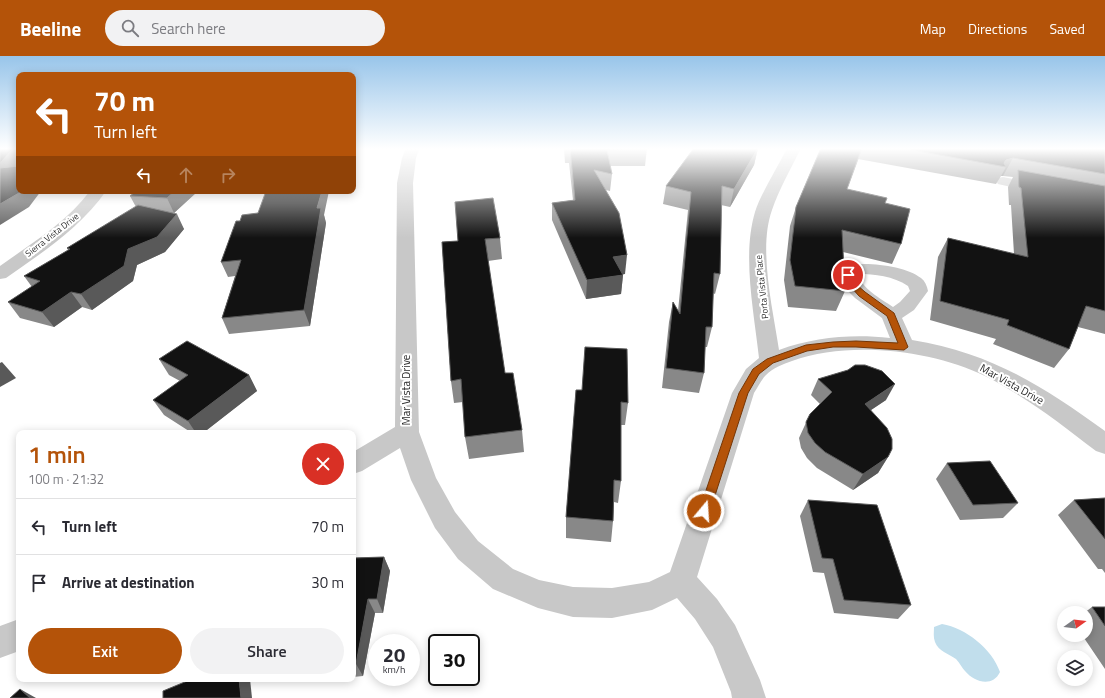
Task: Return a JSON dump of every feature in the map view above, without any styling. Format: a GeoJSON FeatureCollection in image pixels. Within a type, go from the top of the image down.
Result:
{"type":"FeatureCollection","features":[{"type":"Feature","properties":{"kind":"street","name":"Mar Vista Drive"},"geometry":{"type":"LineString","coordinates":[[406,178],[407,432],[424,480],[445,520],[468,550],[503,579],[538,594],[573,602],[612,603],[652,596],[681,581],[743,393],[756,371],[770,361],[806,348],[833,344],[879,344],[950,355],[974,363],[1001,375],[1032,393],[1105,444]]}},
{"type":"Feature","properties":{"kind":"street","name":"Porta Vista Place"},"geometry":{"type":"LineString","coordinates":[[770,361],[758,254],[759,230],[764,210],[780,178]]}},
{"type":"Feature","properties":{"kind":"street"},"geometry":{"type":"LineString","coordinates":[[1003,181],[1054,191]]}},
{"type":"Feature","properties":{"kind":"street","name":"Sierra Vista Drive"},"geometry":{"type":"LineString","coordinates":[[0,274],[77,216],[92,201],[96,194]]}},
{"type":"Feature","properties":{"kind":"street"},"geometry":{"type":"LineString","coordinates":[[891,315],[904,347]]}},
{"type":"Feature","properties":{"kind":"street"},"geometry":{"type":"LineString","coordinates":[[356,462],[407,432]]}},
{"type":"Feature","properties":{"kind":"street"},"geometry":{"type":"LineString","coordinates":[[681,581],[706,609],[724,636],[748,692],[749,698]]}},
{"type":"Feature","properties":{"kind":"street"},"geometry":{"type":"LineString","coordinates":[[0,642],[16,636]]}},
{"type":"Feature","properties":{"kind":"water"},"geometry":{"type":"Polygon","coordinates":[[[942,624],[960,630],[977,641],[991,655],[996,663],[1000,672],[997,677],[993,680],[984,682],[979,681],[969,675],[956,659],[939,648],[934,640],[934,627],[942,624]]]}},
{"type":"Feature","properties":{"kind":"building"},"geometry":{"type":"Polygon","coordinates":[[[0,178],[16,178],[16,194],[17,194],[0,204],[0,178]]]}},
{"type":"Feature","properties":{"kind":"building"},"geometry":{"type":"Polygon","coordinates":[[[573,178],[599,178],[619,213],[627,255],[613,257],[623,275],[587,280],[552,203],[575,200],[573,178]]]}},
{"type":"Feature","properties":{"kind":"building"},"geometry":{"type":"Polygon","coordinates":[[[672,178],[740,178],[734,189],[722,186],[720,274],[714,273],[712,327],[706,327],[704,373],[666,368],[673,302],[680,314],[691,192],[666,186],[672,178]]]}},
{"type":"Feature","properties":{"kind":"building"},"geometry":{"type":"Polygon","coordinates":[[[808,178],[851,178],[847,189],[887,198],[885,203],[910,209],[901,244],[842,230],[845,291],[795,286],[790,260],[796,207],[808,178]]]}},
{"type":"Feature","properties":{"kind":"building"},"geometry":{"type":"Polygon","coordinates":[[[1018,178],[1061,178],[1105,186],[1105,311],[1086,306],[1069,349],[1007,325],[1009,320],[940,301],[948,238],[1028,257],[1021,188],[1019,187],[1018,178]]]}},
{"type":"Feature","properties":{"kind":"building"},"geometry":{"type":"Polygon","coordinates":[[[132,194],[172,194],[167,198],[130,196],[132,194]]]}},
{"type":"Feature","properties":{"kind":"building"},"geometry":{"type":"Polygon","coordinates":[[[265,194],[321,194],[317,208],[321,208],[304,310],[222,318],[241,260],[221,262],[236,221],[240,221],[242,215],[258,213],[265,194]]]}},
{"type":"Feature","properties":{"kind":"building"},"geometry":{"type":"Polygon","coordinates":[[[493,198],[500,238],[485,239],[505,373],[513,373],[522,430],[465,437],[461,379],[451,381],[442,242],[458,241],[455,202],[493,198]]]}},
{"type":"Feature","properties":{"kind":"building"},"geometry":{"type":"Polygon","coordinates":[[[138,205],[177,214],[157,237],[128,249],[124,266],[81,294],[71,292],[42,312],[8,302],[40,281],[24,276],[70,249],[67,248],[138,205]]]}},
{"type":"Feature","properties":{"kind":"building"},"geometry":{"type":"Polygon","coordinates":[[[187,341],[249,375],[188,421],[153,400],[188,375],[159,359],[187,341]]]}},
{"type":"Feature","properties":{"kind":"building"},"geometry":{"type":"Polygon","coordinates":[[[585,347],[627,349],[628,403],[621,402],[621,481],[614,480],[613,521],[566,517],[576,390],[582,390],[585,347]]]}},
{"type":"Feature","properties":{"kind":"building"},"geometry":{"type":"Polygon","coordinates":[[[855,365],[865,365],[882,371],[895,384],[865,404],[887,428],[892,439],[892,449],[888,457],[863,474],[825,452],[815,443],[808,433],[806,422],[810,414],[832,392],[818,379],[848,370],[855,365]]]}},
{"type":"Feature","properties":{"kind":"building"},"geometry":{"type":"Polygon","coordinates":[[[990,461],[1018,503],[973,505],[947,463],[990,461]]]}},
{"type":"Feature","properties":{"kind":"building"},"geometry":{"type":"Polygon","coordinates":[[[1105,498],[1105,539],[1074,500],[1105,498]]]}},
{"type":"Feature","properties":{"kind":"building"},"geometry":{"type":"Polygon","coordinates":[[[808,500],[877,505],[911,605],[844,600],[833,559],[822,558],[808,500]]]}},
{"type":"Feature","properties":{"kind":"building"},"geometry":{"type":"Polygon","coordinates":[[[384,557],[377,599],[368,599],[356,664],[356,558],[384,557]]]}},
{"type":"Feature","properties":{"kind":"building"},"geometry":{"type":"Polygon","coordinates":[[[1093,607],[1105,607],[1105,626],[1093,608],[1093,607]]]}},
{"type":"Feature","properties":{"kind":"building"},"geometry":{"type":"Polygon","coordinates":[[[185,682],[239,682],[241,698],[163,698],[163,691],[185,682]]]}},
{"type":"Feature","properties":{"kind":"building"},"geometry":{"type":"Polygon","coordinates":[[[20,689],[30,698],[10,698],[20,689]]]}},
{"type":"Feature","properties":{"kind":"route"},"geometry":{"type":"LineString","coordinates":[[704,511],[743,393],[756,371],[770,361],[806,348],[833,344],[879,344],[904,347],[891,315],[862,294],[854,286],[848,275]]}}]}
